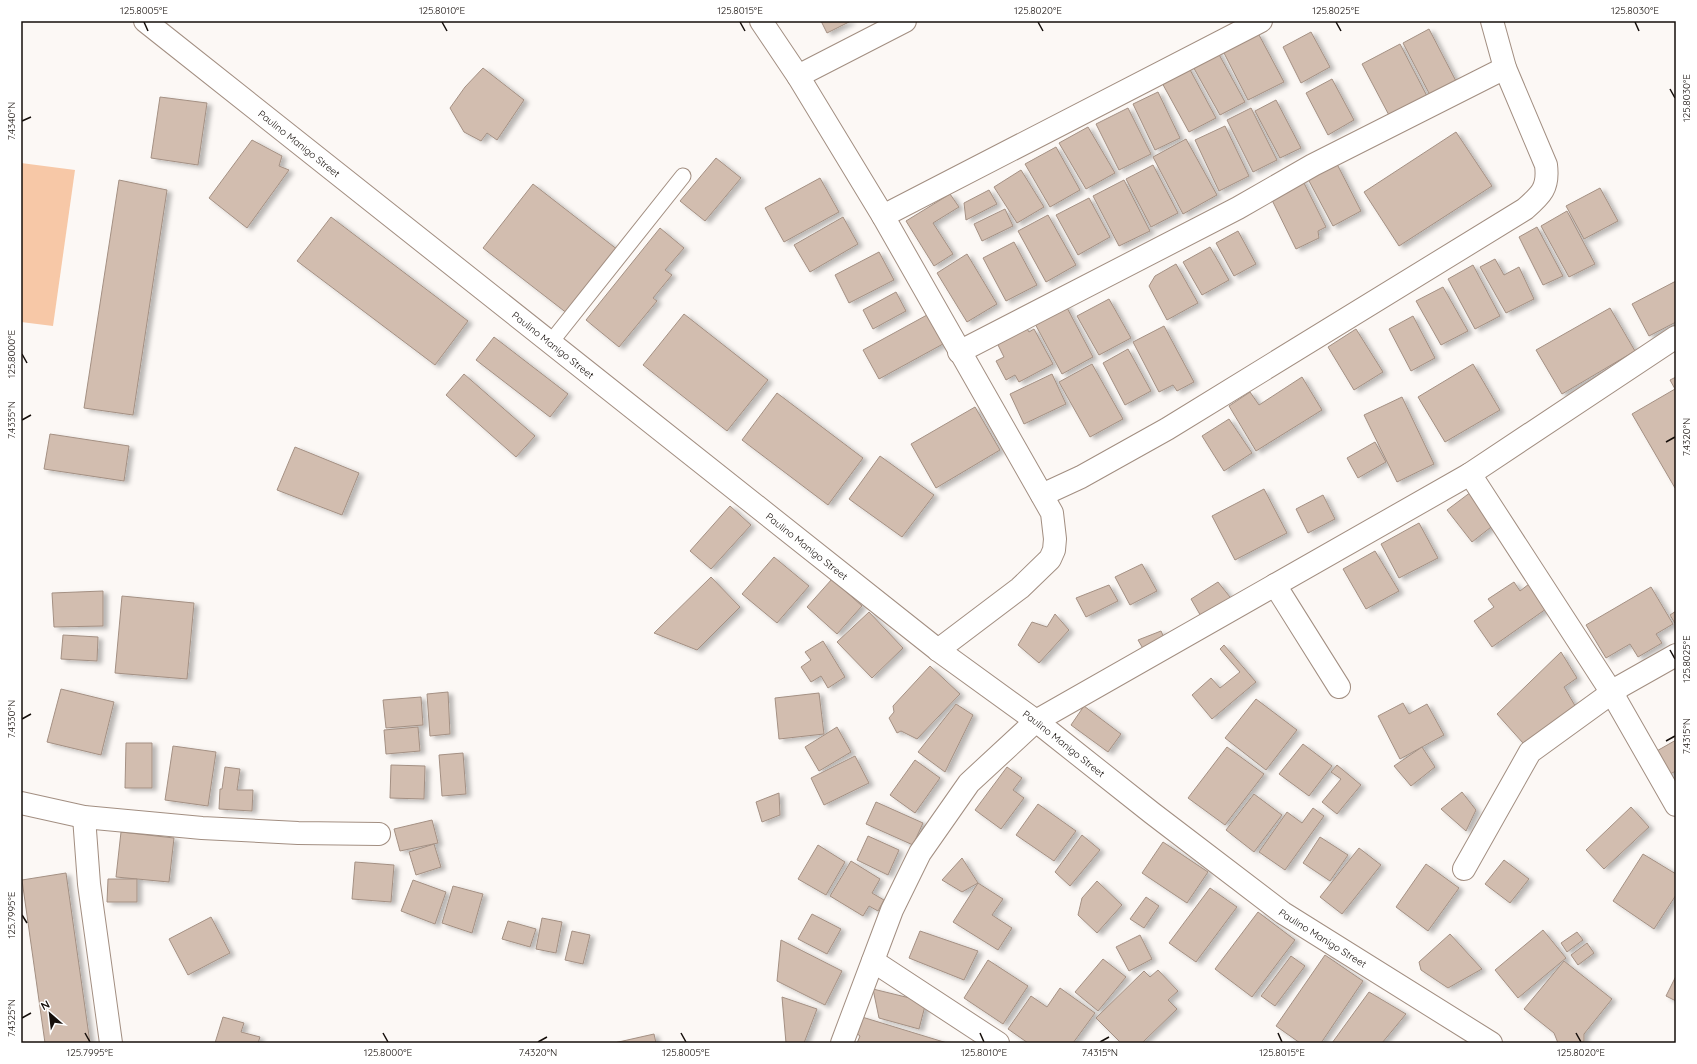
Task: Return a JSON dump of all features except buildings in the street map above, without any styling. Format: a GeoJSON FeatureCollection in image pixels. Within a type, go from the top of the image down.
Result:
{"type":"FeatureCollection","features":[{"type":"Feature","properties":{"kind":"street","name":"Paulino Manigo Street"},"geometry":{"type":"LineString","coordinates":[[145,21],[552,342],[938,650],[1036,721],[1152,813],[1283,913],[1490,1043]]}},
{"type":"Feature","properties":{"kind":"street"},"geometry":{"type":"LineString","coordinates":[[760,21],[798,76],[883,216],[959,352],[1052,513],[1054,550],[1050,559],[1020,588],[938,650]]}},
{"type":"Feature","properties":{"kind":"street"},"geometry":{"type":"LineString","coordinates":[[798,76],[905,21]]}},
{"type":"Feature","properties":{"kind":"street"},"geometry":{"type":"LineString","coordinates":[[883,216],[1261,21]]}},
{"type":"Feature","properties":{"kind":"street"},"geometry":{"type":"LineString","coordinates":[[1042,495],[1081,477],[1167,429],[1525,209],[1540,196],[1548,175],[1546,165],[1505,68],[1492,21]]}},
{"type":"Feature","properties":{"kind":"street"},"geometry":{"type":"LineString","coordinates":[[959,352],[1238,208],[1319,162],[1505,68]]}},
{"type":"Feature","properties":{"kind":"street"},"geometry":{"type":"LineString","coordinates":[[842,1043],[892,910],[920,853],[969,783],[1036,721],[1470,474],[1676,337]]}},
{"type":"Feature","properties":{"kind":"street"},"geometry":{"type":"LineString","coordinates":[[1470,474],[1612,693],[1676,805]]}},
{"type":"Feature","properties":{"kind":"street"},"geometry":{"type":"LineString","coordinates":[[1275,585],[1339,687]]}},
{"type":"Feature","properties":{"kind":"street"},"geometry":{"type":"LineString","coordinates":[[1464,869],[1530,752],[1612,693],[1676,655]]}},
{"type":"Feature","properties":{"kind":"street"},"geometry":{"type":"LineString","coordinates":[[21,804],[84,816],[210,828],[298,833],[379,834]]}},
{"type":"Feature","properties":{"kind":"street"},"geometry":{"type":"LineString","coordinates":[[84,816],[89,884],[111,1043]]}},
{"type":"Feature","properties":{"kind":"street"},"geometry":{"type":"LineString","coordinates":[[873,961],[998,1043]]}},
{"type":"Feature","properties":{"kind":"lane"},"geometry":{"type":"LineString","coordinates":[[552,342],[683,176]]}},
{"type":"Feature","properties":{"kind":"shaded area"},"geometry":{"type":"Polygon","coordinates":[[[21,163],[75,170],[53,326],[21,322],[21,163]]]}}]}
